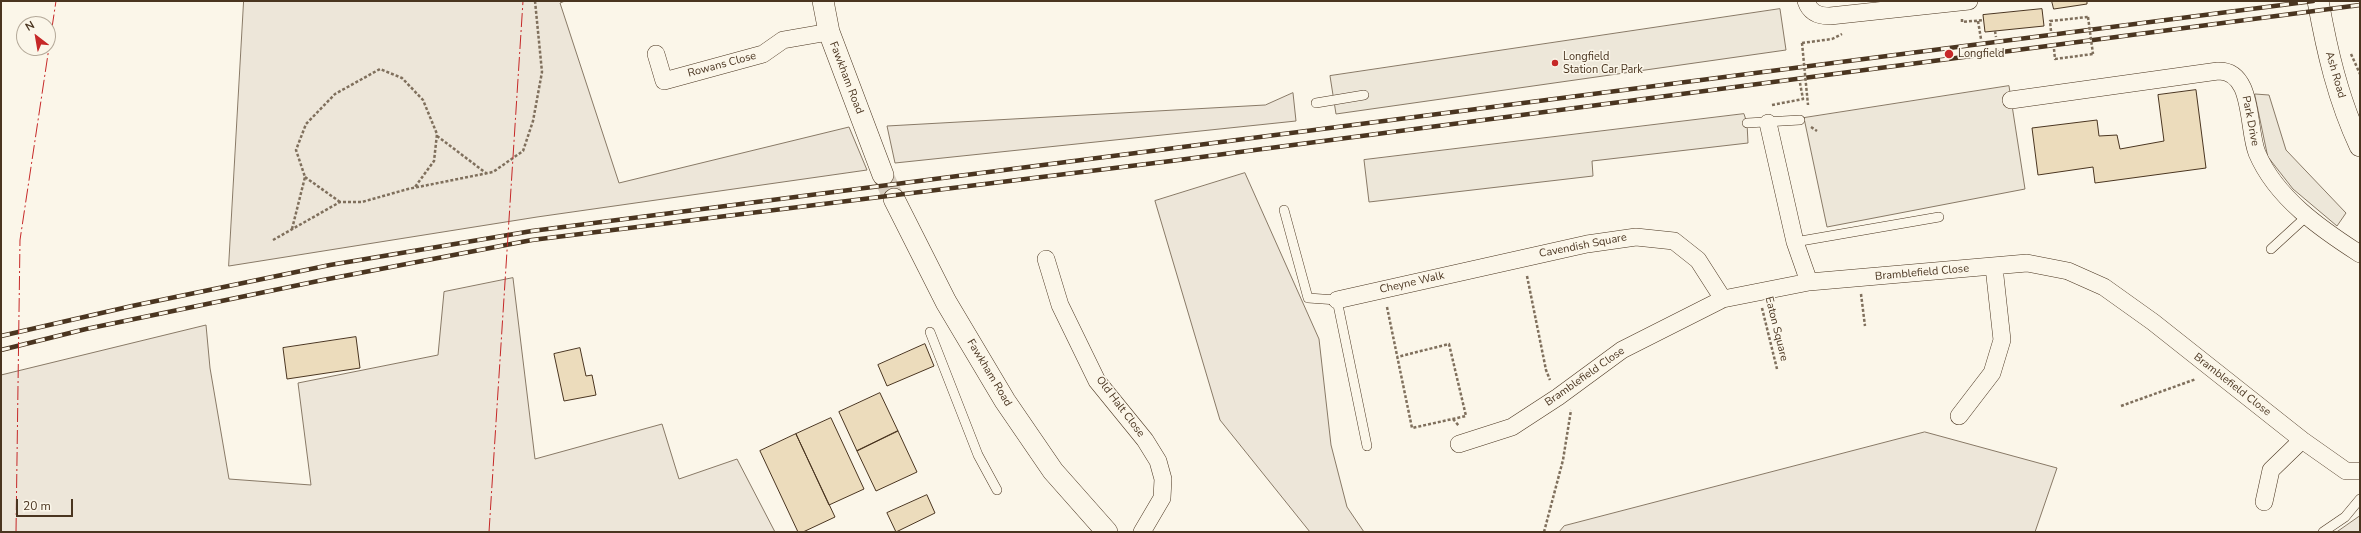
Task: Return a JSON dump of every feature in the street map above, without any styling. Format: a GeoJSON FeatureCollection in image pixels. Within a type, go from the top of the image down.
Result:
{"type":"FeatureCollection","features":[{"type":"Feature","properties":{"kind":"street"},"geometry":{"type":"LineString","coordinates":[[1806,1],[1811,10],[1816,14],[1830,16],[1969,1]]}},
{"type":"Feature","properties":{"kind":"street","name":"Ash Road"},"geometry":{"type":"LineString","coordinates":[[2318,1],[2332,68],[2347,116],[2360,146]]}},
{"type":"Feature","properties":{"kind":"street","name":"Fawkham Road"},"geometry":{"type":"LineString","coordinates":[[828,2],[829,32],[883,175]]}},
{"type":"Feature","properties":{"kind":"street","name":"Rowans Close"},"geometry":{"type":"LineString","coordinates":[[656,54],[664,81],[763,54],[783,40],[829,32]]}},
{"type":"Feature","properties":{"kind":"street","name":"Park Drive"},"geometry":{"type":"LineString","coordinates":[[2011,100],[2218,71],[2229,72],[2236,76],[2244,88],[2252,138],[2258,156],[2279,187],[2307,216],[2325,231],[2360,254]]}},
{"type":"Feature","properties":{"kind":"street"},"geometry":{"type":"LineString","coordinates":[[1768,123],[1795,242],[1809,282]]}},
{"type":"Feature","properties":{"kind":"street","name":"Fawkham Road"},"geometry":{"type":"LineString","coordinates":[[894,199],[946,302],[1005,401],[1053,471],[1107,532]]}},
{"type":"Feature","properties":{"kind":"street","name":"Cavendish Square"},"geometry":{"type":"LineString","coordinates":[[1488,266],[1587,244],[1636,236],[1674,241],[1698,260],[1723,299]]}},
{"type":"Feature","properties":{"kind":"street","name":"Old Halt Close"},"geometry":{"type":"LineString","coordinates":[[1046,259],[1060,305],[1098,380],[1145,440],[1158,460],[1164,479],[1162,498],[1142,532]]}},
{"type":"Feature","properties":{"kind":"street","name":"Bramblefield Close"},"geometry":{"type":"LineString","coordinates":[[1459,444],[1512,427],[1558,397],[1622,350],[1723,299],[1809,282],[1994,267],[2027,262],[2068,271],[2104,287],[2153,322],[2302,440],[2346,471],[2360,471]]}},
{"type":"Feature","properties":{"kind":"street","name":"Cheyne Walk"},"geometry":{"type":"LineString","coordinates":[[1337,300],[1488,266]]}},
{"type":"Feature","properties":{"kind":"street"},"geometry":{"type":"LineString","coordinates":[[1959,416],[1992,373],[2002,340],[1994,267]]}},
{"type":"Feature","properties":{"kind":"street"},"geometry":{"type":"LineString","coordinates":[[2264,502],[2271,470],[2302,440]]}},
{"type":"Feature","properties":{"kind":"lane"},"geometry":{"type":"LineString","coordinates":[[1316,103],[1364,95]]}},
{"type":"Feature","properties":{"kind":"lane"},"geometry":{"type":"LineString","coordinates":[[1747,123],[1800,120]]}},
{"type":"Feature","properties":{"kind":"lane"},"geometry":{"type":"LineString","coordinates":[[1284,210],[1308,298],[1337,300],[1367,446]]}},
{"type":"Feature","properties":{"kind":"lane"},"geometry":{"type":"LineString","coordinates":[[2271,249],[2307,216]]}},
{"type":"Feature","properties":{"kind":"lane"},"geometry":{"type":"LineString","coordinates":[[1795,242],[1939,217]]}},
{"type":"Feature","properties":{"kind":"lane"},"geometry":{"type":"LineString","coordinates":[[930,332],[978,455],[997,490]]}},
{"type":"Feature","properties":{"kind":"lane"},"geometry":{"type":"LineString","coordinates":[[2322,532],[2345,517],[2360,499]]}},
{"type":"Feature","properties":{"kind":"path"},"geometry":{"type":"LineString","coordinates":[[273,240],[340,202],[362,202],[415,187],[493,172],[523,151],[533,121],[542,72],[535,1]]}},
{"type":"Feature","properties":{"kind":"path"},"geometry":{"type":"LineString","coordinates":[[2051,31],[2050,21],[2088,16],[2093,54],[2055,59],[2054,49]]}},
{"type":"Feature","properties":{"kind":"path"},"geometry":{"type":"LineString","coordinates":[[1978,21],[1981,39]]}},
{"type":"Feature","properties":{"kind":"path"},"geometry":{"type":"LineString","coordinates":[[1995,31],[1996,37]]}},
{"type":"Feature","properties":{"kind":"path"},"geometry":{"type":"LineString","coordinates":[[1808,105],[1802,42],[1832,39]]}},
{"type":"Feature","properties":{"kind":"path"},"geometry":{"type":"LineString","coordinates":[[292,230],[305,177],[296,150],[306,124],[335,94],[380,69],[402,78],[423,100],[437,136],[434,161],[415,187]]}},
{"type":"Feature","properties":{"kind":"path"},"geometry":{"type":"LineString","coordinates":[[1768,123],[1765,106],[1803,100],[1800,83]]}},
{"type":"Feature","properties":{"kind":"path"},"geometry":{"type":"LineString","coordinates":[[437,136],[486,173]]}},
{"type":"Feature","properties":{"kind":"path"},"geometry":{"type":"LineString","coordinates":[[305,177],[340,202]]}},
{"type":"Feature","properties":{"kind":"path"},"geometry":{"type":"LineString","coordinates":[[1524,258],[1546,370],[1558,397]]}},
{"type":"Feature","properties":{"kind":"path"},"geometry":{"type":"LineString","coordinates":[[1860,278],[1865,326]]}},
{"type":"Feature","properties":{"kind":"path"},"geometry":{"type":"LineString","coordinates":[[1384,290],[1397,357],[1412,428],[1466,416],[1449,344],[1397,357]]}},
{"type":"Feature","properties":{"kind":"path","name":"Eaton Square"},"geometry":{"type":"LineString","coordinates":[[1758,292],[1777,369]]}},
{"type":"Feature","properties":{"kind":"path"},"geometry":{"type":"LineString","coordinates":[[2121,406],[2215,371]]}},
{"type":"Feature","properties":{"kind":"path"},"geometry":{"type":"LineString","coordinates":[[1544,532],[1563,460],[1570,423],[1572,387]]}},
{"type":"Feature","properties":{"kind":"shaded area"},"geometry":{"type":"Polygon","coordinates":[[[244,1],[565,1],[560,3],[619,183],[849,127],[867,170],[537,217],[229,266],[244,1]]]}},
{"type":"Feature","properties":{"kind":"shaded area","name":"Longfield Station Car Park"},"geometry":{"type":"Polygon","coordinates":[[[1780,9],[1786,50],[1336,114],[1330,76],[1780,9]]]}},
{"type":"Feature","properties":{"kind":"shaded area"},"geometry":{"type":"Polygon","coordinates":[[[2009,86],[2025,189],[1827,227],[1804,118],[2009,86]]]}},
{"type":"Feature","properties":{"kind":"shaded area"},"geometry":{"type":"Polygon","coordinates":[[[1293,93],[1296,121],[895,163],[887,126],[1265,105],[1293,93]]]}},
{"type":"Feature","properties":{"kind":"shaded area"},"geometry":{"type":"Polygon","coordinates":[[[2255,94],[2269,95],[2286,150],[2346,213],[2337,226],[2293,189],[2268,157],[2255,94]]]}},
{"type":"Feature","properties":{"kind":"shaded area"},"geometry":{"type":"Polygon","coordinates":[[[1744,114],[1747,123],[1748,143],[1592,161],[1593,176],[1369,202],[1364,160],[1744,114]]]}},
{"type":"Feature","properties":{"kind":"shaded area"},"geometry":{"type":"Polygon","coordinates":[[[1245,173],[1319,339],[1331,445],[1347,507],[1364,532],[1310,532],[1220,420],[1155,201],[1245,173]]]}},
{"type":"Feature","properties":{"kind":"shaded area"},"geometry":{"type":"Polygon","coordinates":[[[513,278],[535,459],[662,424],[679,479],[737,459],[775,532],[1,532],[1,375],[206,325],[210,368],[229,479],[311,485],[298,383],[438,355],[444,292],[513,278]]]}},
{"type":"Feature","properties":{"kind":"shaded area"},"geometry":{"type":"Polygon","coordinates":[[[1925,432],[2057,468],[2035,532],[1559,532],[1564,526],[1925,432]]]}},
{"type":"Feature","properties":{"kind":"shaded area"},"geometry":{"type":"Polygon","coordinates":[[[2360,516],[2360,532],[2337,532],[2360,516]]]}},
{"type":"Feature","properties":{"kind":"building"},"geometry":{"type":"Polygon","coordinates":[[[2052,1],[2087,1],[2087,4],[2054,9],[2052,1]]]}},
{"type":"Feature","properties":{"kind":"building"},"geometry":{"type":"Polygon","coordinates":[[[2042,9],[2044,26],[1985,32],[1983,15],[2042,9]]]}},
{"type":"Feature","properties":{"kind":"building"},"geometry":{"type":"Polygon","coordinates":[[[2196,90],[2206,168],[2095,183],[2093,167],[2038,175],[2032,128],[2097,120],[2099,136],[2117,135],[2120,149],[2164,141],[2158,95],[2196,90]]]}},
{"type":"Feature","properties":{"kind":"building"},"geometry":{"type":"Polygon","coordinates":[[[356,337],[360,368],[287,379],[283,348],[356,337]]]}},
{"type":"Feature","properties":{"kind":"building"},"geometry":{"type":"Polygon","coordinates":[[[925,344],[934,366],[887,386],[878,365],[925,344]]]}},
{"type":"Feature","properties":{"kind":"building"},"geometry":{"type":"Polygon","coordinates":[[[580,348],[586,376],[592,375],[596,395],[564,401],[554,354],[580,348]]]}},
{"type":"Feature","properties":{"kind":"building"},"geometry":{"type":"Polygon","coordinates":[[[880,393],[898,431],[857,451],[839,412],[880,393]]]}},
{"type":"Feature","properties":{"kind":"building"},"geometry":{"type":"Polygon","coordinates":[[[831,418],[864,489],[829,505],[796,434],[831,418]]]}},
{"type":"Feature","properties":{"kind":"building"},"geometry":{"type":"Polygon","coordinates":[[[898,431],[917,472],[876,491],[857,451],[898,431]]]}},
{"type":"Feature","properties":{"kind":"building"},"geometry":{"type":"Polygon","coordinates":[[[796,434],[835,517],[803,532],[798,532],[760,451],[796,434]]]}},
{"type":"Feature","properties":{"kind":"building"},"geometry":{"type":"Polygon","coordinates":[[[927,495],[935,513],[896,532],[887,513],[927,495]]]}},
{"type":"Feature","properties":{"kind":"tunnel"},"geometry":{"type":"LineString","coordinates":[[883,175],[894,199]]}},
{"type":"Feature","properties":{"kind":"railway"},"geometry":{"type":"LineString","coordinates":[[1,336],[132,306],[330,265],[532,231],[2313,1]]}},
{"type":"Feature","properties":{"kind":"railway"},"geometry":{"type":"LineString","coordinates":[[1,350],[86,329],[323,280],[532,240],[1171,161],[2360,5]]}},
{"type":"Feature","properties":{"kind":"power"},"geometry":{"type":"LineString","coordinates":[[16,532],[20,240],[56,1]]}},
{"type":"Feature","properties":{"kind":"power"},"geometry":{"type":"LineString","coordinates":[[489,532],[523,1]]}},
{"type":"Feature","properties":{"kind":"place","name":"Longfield"},"geometry":{"type":"Point","coordinates":[1949,54]}},
{"type":"Feature","properties":{"kind":"place","name":"Longfield Station Car Park"},"geometry":{"type":"Point","coordinates":[1555,63]}}]}
